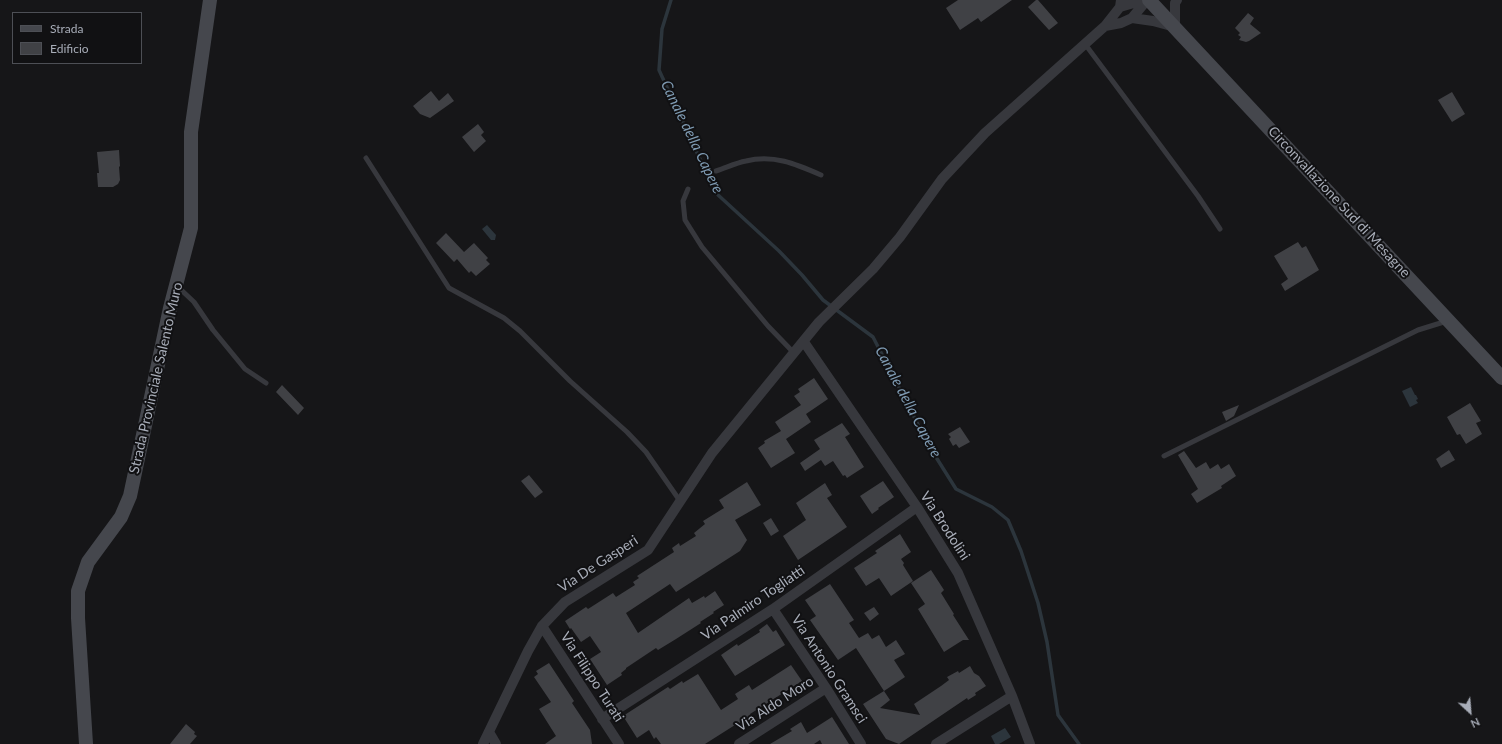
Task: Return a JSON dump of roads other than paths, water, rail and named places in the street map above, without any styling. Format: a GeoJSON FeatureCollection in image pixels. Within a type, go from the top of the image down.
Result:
{"type":"FeatureCollection","features":[{"type":"Feature","properties":{"kind":"street","name":"Strada Provinciale Salento Muro"},"geometry":{"type":"LineString","coordinates":[[86,744],[78,618],[78,591],[88,562],[121,517],[130,496],[176,286],[191,228],[191,132],[210,0]]}},
{"type":"Feature","properties":{"kind":"street"},"geometry":{"type":"LineString","coordinates":[[1120,4],[1144,0]]}},
{"type":"Feature","properties":{"kind":"street"},"geometry":{"type":"LineString","coordinates":[[1105,26],[1121,23],[1132,18],[1148,0]]}},
{"type":"Feature","properties":{"kind":"street","name":"Circonvallazione Sud di Mesagne"},"geometry":{"type":"LineString","coordinates":[[1148,0],[1175,26],[1502,378]]}},
{"type":"Feature","properties":{"kind":"street"},"geometry":{"type":"LineString","coordinates":[[1132,18],[1175,26],[1177,0]]}},
{"type":"Feature","properties":{"kind":"street","name":"Via De Gasperi"},"geometry":{"type":"LineString","coordinates":[[483,744],[528,651],[542,626],[565,602],[648,550],[712,452],[819,322],[873,269],[900,237],[942,179],[985,133],[1105,26],[1120,4]]}},
{"type":"Feature","properties":{"kind":"street","name":"Via Brodolini"},"geometry":{"type":"LineString","coordinates":[[804,342],[917,507],[958,573],[1012,696],[1030,744]]}},
{"type":"Feature","properties":{"kind":"street","name":"Via Palmiro Togliatti"},"geometry":{"type":"LineString","coordinates":[[602,719],[773,609],[917,507]]}},
{"type":"Feature","properties":{"kind":"street","name":"Via Antonio Gramsci"},"geometry":{"type":"LineString","coordinates":[[773,609],[826,688],[861,744]]}},
{"type":"Feature","properties":{"kind":"street","name":"Via Filippo Turati"},"geometry":{"type":"LineString","coordinates":[[542,626],[618,744]]}},
{"type":"Feature","properties":{"kind":"street","name":"Via Aldo Moro"},"geometry":{"type":"LineString","coordinates":[[739,744],[826,688]]}},
{"type":"Feature","properties":{"kind":"street"},"geometry":{"type":"LineString","coordinates":[[936,744],[1012,696]]}},
{"type":"Feature","properties":{"kind":"street"},"geometry":{"type":"LineString","coordinates":[[489,732],[496,744]]}},
{"type":"Feature","properties":{"kind":"lane"},"geometry":{"type":"LineString","coordinates":[[1085,44],[1194,190],[1220,229]]}},
{"type":"Feature","properties":{"kind":"lane"},"geometry":{"type":"LineString","coordinates":[[366,158],[449,288],[504,318],[520,331],[570,381],[627,432],[646,452],[680,501]]}},
{"type":"Feature","properties":{"kind":"lane"},"geometry":{"type":"LineString","coordinates":[[716,172],[744,161],[757,158],[772,158],[794,163],[821,175]]}},
{"type":"Feature","properties":{"kind":"lane"},"geometry":{"type":"LineString","coordinates":[[688,189],[683,201],[685,220],[702,247],[768,326],[794,353]]}},
{"type":"Feature","properties":{"kind":"lane"},"geometry":{"type":"LineString","coordinates":[[176,286],[194,302],[213,330],[244,369],[266,383]]}},
{"type":"Feature","properties":{"kind":"lane"},"geometry":{"type":"LineString","coordinates":[[1164,456],[1418,330],[1440,322],[1450,321]]}},
{"type":"Feature","properties":{"kind":"waterway","name":"Canale della Capere"},"geometry":{"type":"LineString","coordinates":[[671,0],[662,29],[659,70],[717,194],[779,251],[823,300],[873,337],[929,446],[956,489],[992,507],[1008,520],[1021,551],[1038,603],[1047,642],[1058,715],[1079,744]]}}]}
